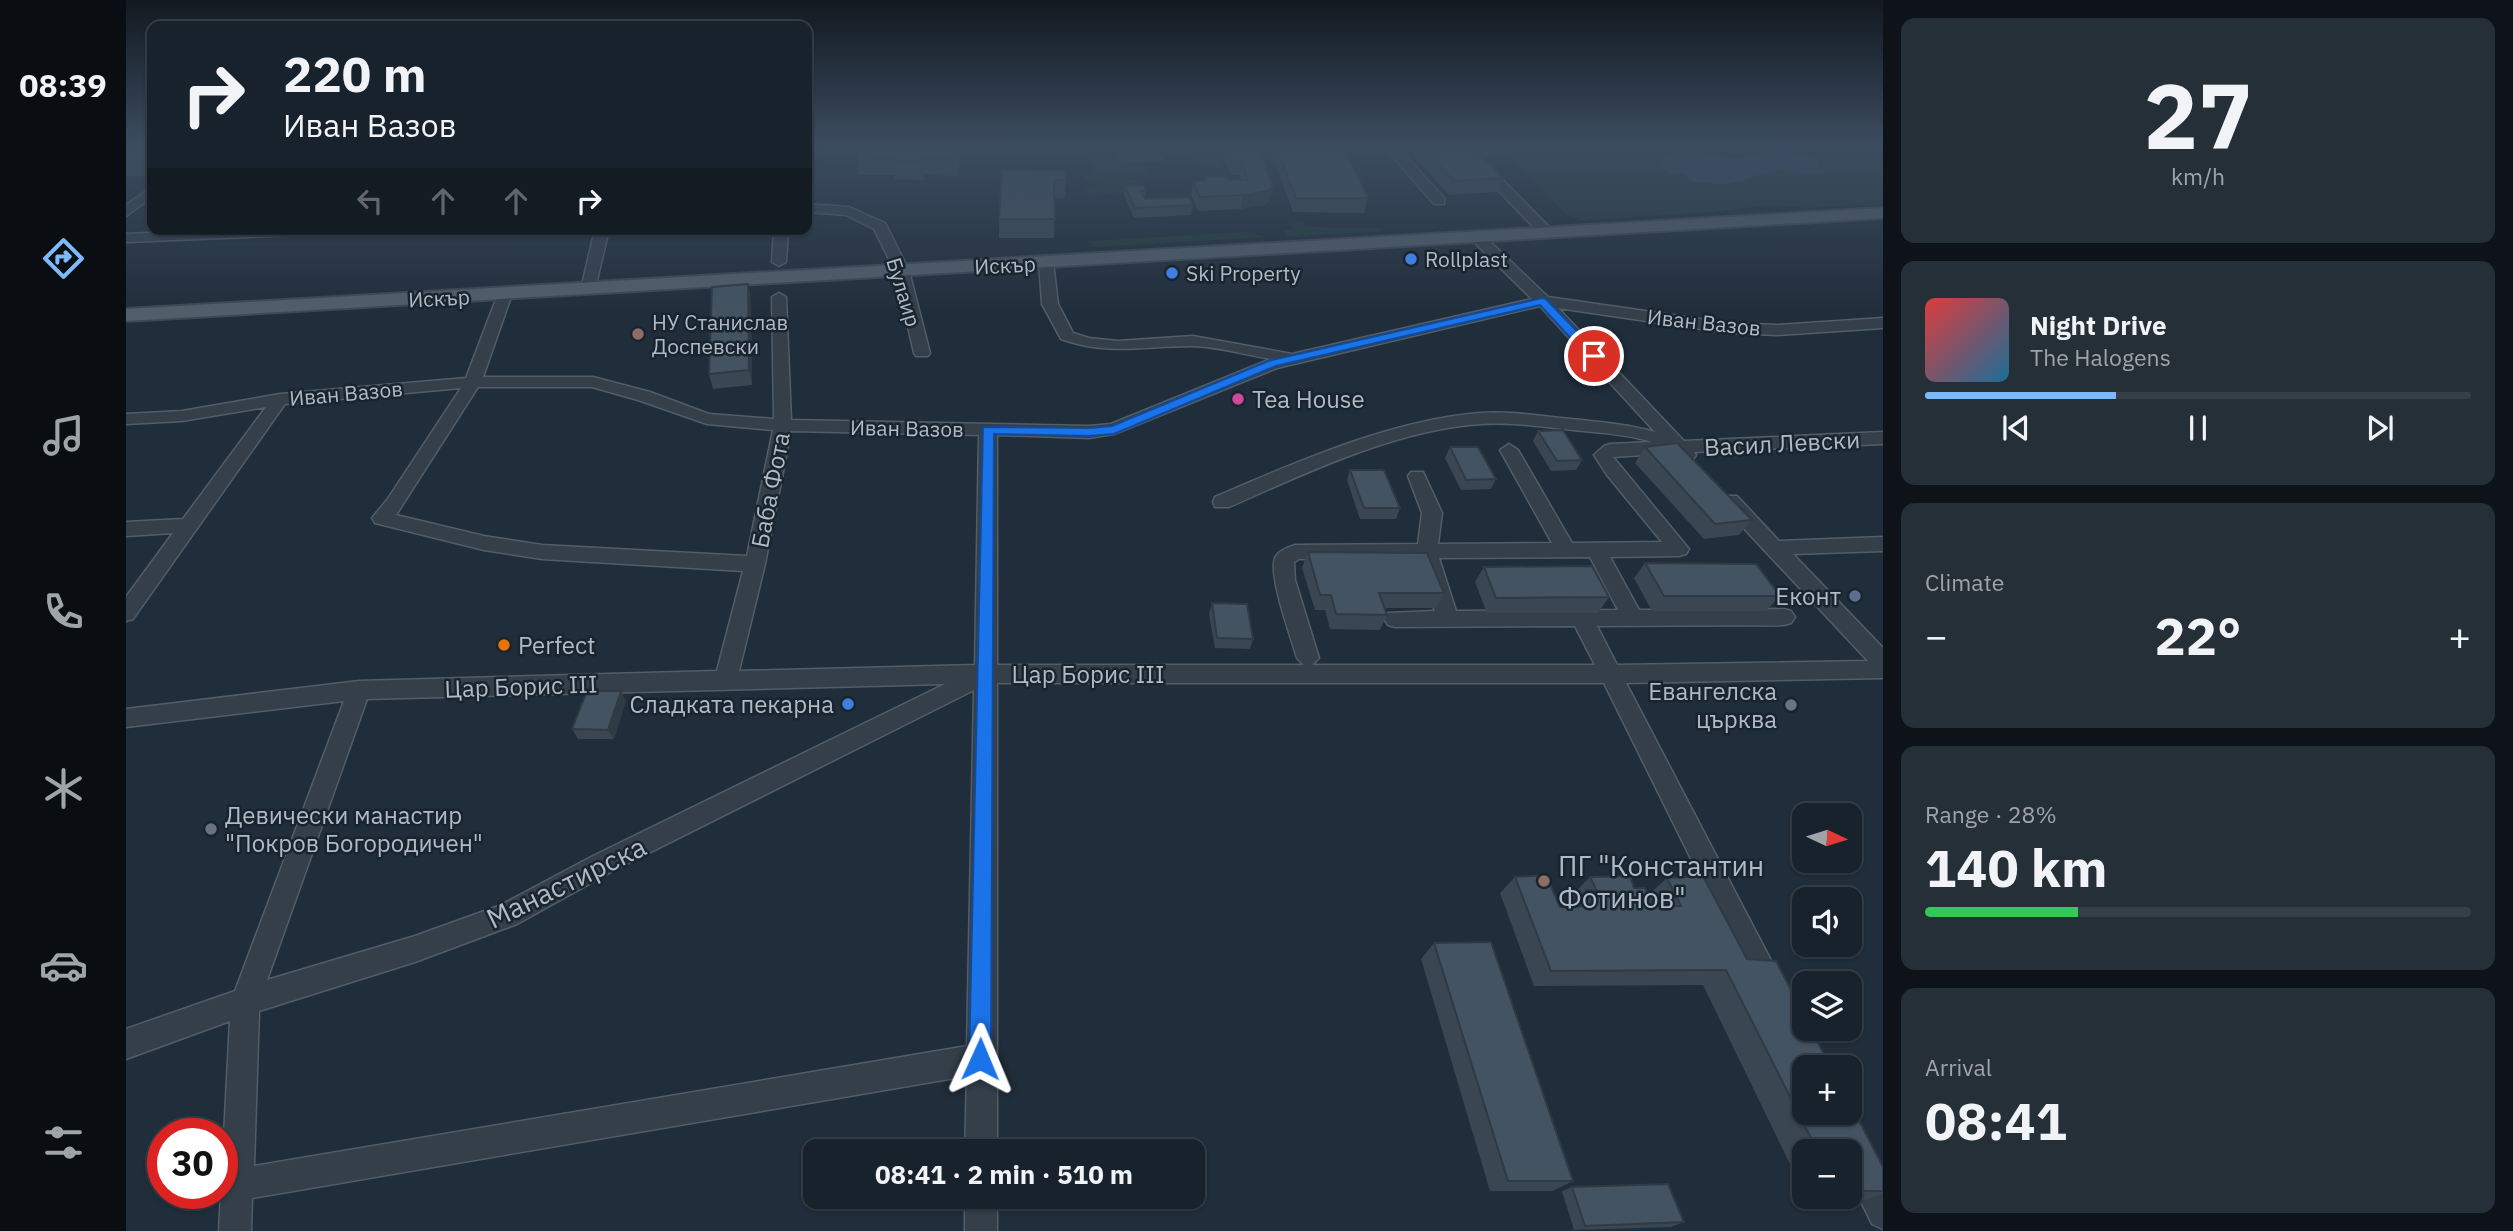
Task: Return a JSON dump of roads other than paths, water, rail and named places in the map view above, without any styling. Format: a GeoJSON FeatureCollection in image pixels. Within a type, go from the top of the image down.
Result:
{"type":"FeatureCollection","features":[{"type":"Feature","properties":{"kind":"main road","name":"Искър"},"geometry":{"type":"LineString","coordinates":[[126,315],[1883,213]]}},
{"type":"Feature","properties":{"kind":"street"},"geometry":{"type":"LineString","coordinates":[[1516,201],[1547,233]]}},
{"type":"Feature","properties":{"kind":"street","name":"Булаир"},"geometry":{"type":"LineString","coordinates":[[812,208],[849,211],[880,226],[902,271],[922,353]]}},
{"type":"Feature","properties":{"kind":"street"},"geometry":{"type":"LineString","coordinates":[[126,238],[199,235]]}},
{"type":"Feature","properties":{"kind":"street"},"geometry":{"type":"LineString","coordinates":[[588,289],[601,235]]}},
{"type":"Feature","properties":{"kind":"street"},"geometry":{"type":"LineString","coordinates":[[779,262],[781,235]]}},
{"type":"Feature","properties":{"kind":"street"},"geometry":{"type":"LineString","coordinates":[[1477,237],[1542,301],[1699,468]]}},
{"type":"Feature","properties":{"kind":"street"},"geometry":{"type":"LineString","coordinates":[[1046,262],[1050,304],[1067,336],[1087,343],[1118,346],[1193,341],[1292,358]]}},
{"type":"Feature","properties":{"kind":"street"},"geometry":{"type":"LineString","coordinates":[[505,294],[473,382],[394,505],[382,517],[484,543],[542,552],[755,564]]}},
{"type":"Feature","properties":{"kind":"street","name":"Баба Фота"},"geometry":{"type":"LineString","coordinates":[[726,680],[755,564],[783,425],[779,297]]}},
{"type":"Feature","properties":{"kind":"street","name":"Иван Вазов"},"geometry":{"type":"LineString","coordinates":[[126,419],[182,416],[280,399],[473,382],[593,382],[644,396],[707,419],[783,425],[1089,432],[1114,429],[1272,363],[1542,301],[1728,328],[1777,330],[1883,323]]}},
{"type":"Feature","properties":{"kind":"street"},"geometry":{"type":"LineString","coordinates":[[126,613],[280,399]]}},
{"type":"Feature","properties":{"kind":"street"},"geometry":{"type":"LineString","coordinates":[[1222,502],[1281,476],[1401,435],[1468,420],[1515,418],[1607,428],[1654,435],[1681,448]]}},
{"type":"Feature","properties":{"kind":"street"},"geometry":{"type":"LineString","coordinates":[[981,1139],[988,430]]}},
{"type":"Feature","properties":{"kind":"street","name":"Васил Левски"},"geometry":{"type":"LineString","coordinates":[[1597,550],[1679,549],[1613,471],[1603,455],[1610,450],[1883,438]]}},
{"type":"Feature","properties":{"kind":"street"},"geometry":{"type":"LineString","coordinates":[[1509,450],[1566,550]]}},
{"type":"Feature","properties":{"kind":"street"},"geometry":{"type":"LineString","coordinates":[[1417,475],[1432,513],[1427,551],[1437,591],[1449,619]]}},
{"type":"Feature","properties":{"kind":"street"},"geometry":{"type":"LineString","coordinates":[[1718,488],[1883,662]]}},
{"type":"Feature","properties":{"kind":"street"},"geometry":{"type":"LineString","coordinates":[[126,529],[187,526]]}},
{"type":"Feature","properties":{"kind":"street"},"geometry":{"type":"LineString","coordinates":[[1774,548],[1883,544]]}},
{"type":"Feature","properties":{"kind":"street"},"geometry":{"type":"LineString","coordinates":[[1308,658],[1285,580],[1284,559],[1295,552],[1597,550],[1633,618]]}},
{"type":"Feature","properties":{"kind":"street"},"geometry":{"type":"LineString","coordinates":[[1395,619],[1784,617]]}},
{"type":"Feature","properties":{"kind":"street"},"geometry":{"type":"LineString","coordinates":[[1582,618],[1613,674],[1779,1006]]}},
{"type":"Feature","properties":{"kind":"street","name":"Цар Борис III"},"geometry":{"type":"LineString","coordinates":[[126,718],[359,690],[986,674],[1613,674],[1883,669]]}},
{"type":"Feature","properties":{"kind":"street","name":"Манастирска"},"geometry":{"type":"LineString","coordinates":[[126,1044],[245,1001],[415,949],[508,915],[601,864],[986,674]]}},
{"type":"Feature","properties":{"kind":"street"},"geometry":{"type":"LineString","coordinates":[[235,1231],[245,1001],[359,690]]}},
{"type":"Feature","properties":{"kind":"street"},"geometry":{"type":"LineString","coordinates":[[239,1184],[980,1059]]}},
{"type":"Feature","properties":{"kind":"street"},"geometry":{"type":"LineString","coordinates":[[1862,1172],[1883,1213]]}},
{"type":"Feature","properties":{"kind":"street"},"geometry":{"type":"LineString","coordinates":[[981,1209],[981,1231]]}},
{"type":"Feature","properties":{"kind":"place","name":"Rollplast"},"geometry":{"type":"Point","coordinates":[1411,259]}},
{"type":"Feature","properties":{"kind":"place","name":"Ski Property"},"geometry":{"type":"Point","coordinates":[1172,273]}},
{"type":"Feature","properties":{"kind":"place","name":"НУ Станислав Доспевски"},"geometry":{"type":"Point","coordinates":[638,334]}},
{"type":"Feature","properties":{"kind":"place","name":"Tea House"},"geometry":{"type":"Point","coordinates":[1238,399]}},
{"type":"Feature","properties":{"kind":"place","name":"Еконт"},"geometry":{"type":"Point","coordinates":[1855,596]}},
{"type":"Feature","properties":{"kind":"place","name":"Perfect"},"geometry":{"type":"Point","coordinates":[504,645]}},
{"type":"Feature","properties":{"kind":"place","name":"Сладката пекарна"},"geometry":{"type":"Point","coordinates":[848,704]}},
{"type":"Feature","properties":{"kind":"place","name":"Евангелска църква"},"geometry":{"type":"Point","coordinates":[1791,705]}},
{"type":"Feature","properties":{"kind":"place","name":"Девически манастир \"Покров Богородичен\""},"geometry":{"type":"Point","coordinates":[211,829]}},
{"type":"Feature","properties":{"kind":"place","name":"ПГ \"Константин Фотинов\""},"geometry":{"type":"Point","coordinates":[1544,881]}}]}
